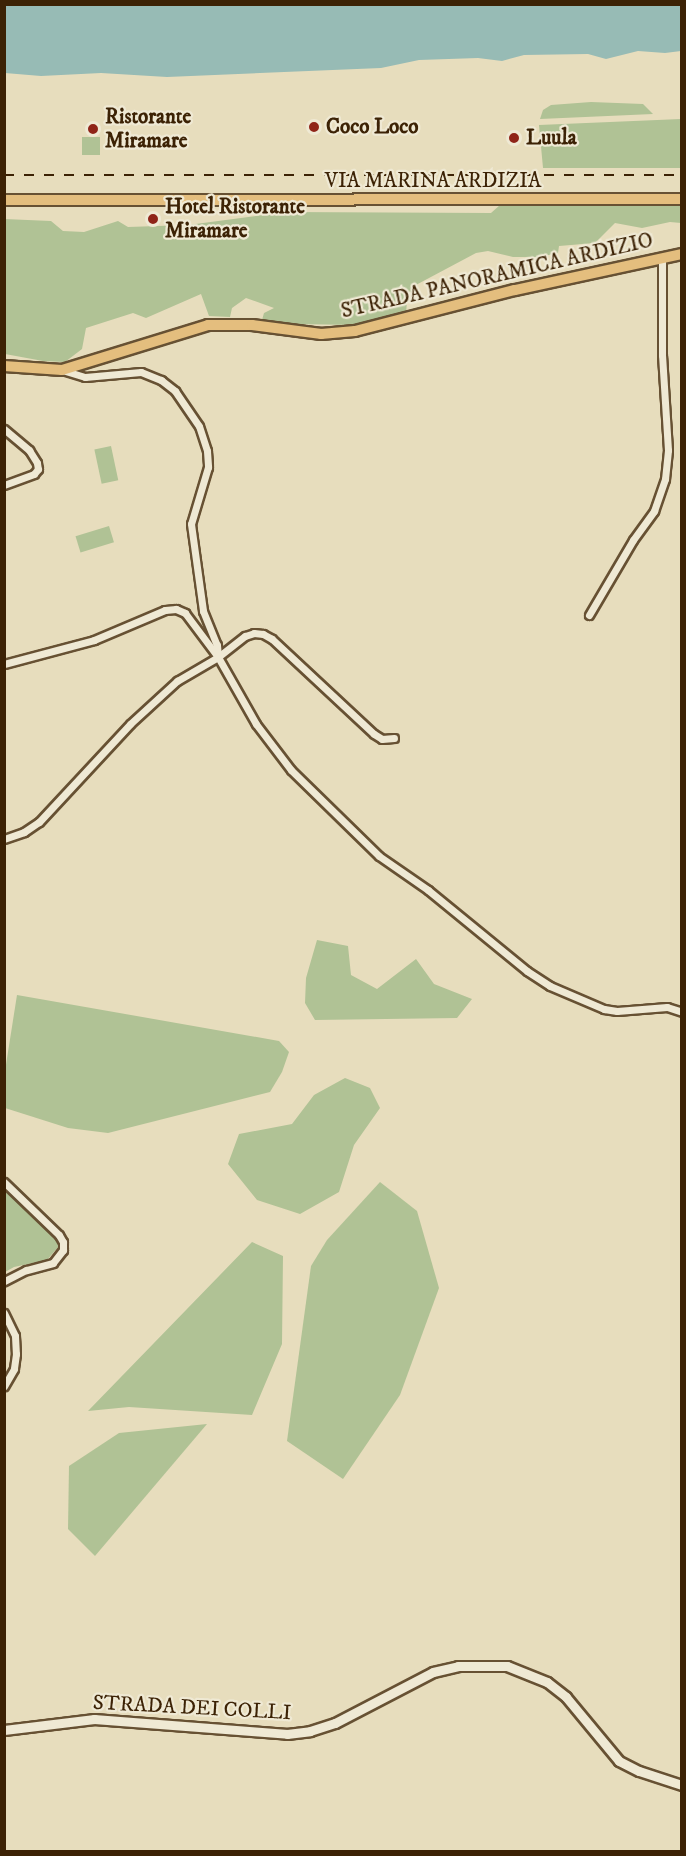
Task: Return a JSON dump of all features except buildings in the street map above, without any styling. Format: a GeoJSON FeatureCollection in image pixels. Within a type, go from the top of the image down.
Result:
{"type":"FeatureCollection","features":[{"type":"Feature","properties":{"kind":"main road","name":"VIA MARINA ARDIZIA"},"geometry":{"type":"LineString","coordinates":[[4,200],[681,199]]}},
{"type":"Feature","properties":{"kind":"main road","name":"STRADA PANORAMICA ARDIZIO"},"geometry":{"type":"LineString","coordinates":[[4,366],[62,370],[208,325],[252,325],[321,334],[355,331],[515,290],[681,254]]}},
{"type":"Feature","properties":{"kind":"street"},"geometry":{"type":"LineString","coordinates":[[589,615],[633,540],[654,511],[665,479],[668,450],[662,355],[662,258]]}},
{"type":"Feature","properties":{"kind":"street"},"geometry":{"type":"LineString","coordinates":[[62,370],[85,377],[141,372],[161,380],[175,391],[199,426],[207,451],[208,467],[191,524],[203,611],[217,645],[218,657]]}},
{"type":"Feature","properties":{"kind":"street"},"geometry":{"type":"LineString","coordinates":[[4,429],[29,450],[38,469],[34,474],[4,485]]}},
{"type":"Feature","properties":{"kind":"street"},"geometry":{"type":"LineString","coordinates":[[4,664],[94,640],[165,610],[176,609],[184,613],[218,657],[256,724],[291,770],[379,856],[428,890],[485,940],[550,986],[604,1009],[617,1011],[667,1007],[681,1012]]}},
{"type":"Feature","properties":{"kind":"street"},"geometry":{"type":"LineString","coordinates":[[4,839],[24,832],[39,822],[149,705],[190,672],[218,657],[245,636],[263,634],[272,639],[374,734],[382,739],[394,738]]}},
{"type":"Feature","properties":{"kind":"street"},"geometry":{"type":"LineString","coordinates":[[4,1182],[59,1235],[63,1242],[63,1250],[53,1263],[26,1270],[4,1281]]}},
{"type":"Feature","properties":{"kind":"street"},"geometry":{"type":"LineString","coordinates":[[4,1313],[15,1336],[16,1354],[14,1369],[4,1386]]}},
{"type":"Feature","properties":{"kind":"street","name":"STRADA DEI COLLI"},"geometry":{"type":"LineString","coordinates":[[4,1730],[94,1719],[287,1734],[310,1731],[335,1723],[434,1672],[458,1666],[507,1666],[547,1682],[566,1697],[619,1761],[639,1771],[681,1785]]}},
{"type":"Feature","properties":{"kind":"green space"},"geometry":{"type":"Polygon","coordinates":[[[591,102],[643,104],[653,114],[540,119],[543,110],[551,105],[591,102]]]}},
{"type":"Feature","properties":{"kind":"green space"},"geometry":{"type":"Polygon","coordinates":[[[681,119],[681,168],[543,168],[539,125],[681,119]]]}},
{"type":"Feature","properties":{"kind":"green space"},"geometry":{"type":"Polygon","coordinates":[[[82,137],[100,137],[100,155],[82,155],[82,137]]]}},
{"type":"Feature","properties":{"kind":"green space"},"geometry":{"type":"Polygon","coordinates":[[[682,204],[681,223],[670,222],[642,228],[615,223],[595,243],[559,246],[558,253],[539,257],[513,257],[488,251],[476,253],[414,286],[407,301],[406,314],[355,325],[294,324],[262,320],[264,313],[274,308],[246,298],[232,308],[230,317],[209,316],[201,294],[146,318],[133,313],[86,328],[82,349],[65,362],[43,361],[5,354],[4,219],[51,221],[63,231],[84,232],[118,221],[128,227],[188,225],[285,212],[491,213],[500,205],[682,204]]]}},
{"type":"Feature","properties":{"kind":"green space"},"geometry":{"type":"Polygon","coordinates":[[[111,446],[118,480],[102,484],[94,450],[111,446]]]}},
{"type":"Feature","properties":{"kind":"green space"},"geometry":{"type":"Polygon","coordinates":[[[109,526],[114,542],[80,552],[76,536],[109,526]]]}},
{"type":"Feature","properties":{"kind":"green space"},"geometry":{"type":"Polygon","coordinates":[[[317,940],[348,946],[351,975],[377,989],[416,959],[434,984],[472,999],[457,1018],[315,1020],[305,1003],[306,978],[317,940]]]}},
{"type":"Feature","properties":{"kind":"green space"},"geometry":{"type":"Polygon","coordinates":[[[17,995],[279,1041],[289,1052],[282,1072],[270,1092],[108,1133],[68,1128],[5,1108],[5,1071],[17,995]]]}},
{"type":"Feature","properties":{"kind":"green space"},"geometry":{"type":"Polygon","coordinates":[[[345,1078],[370,1088],[380,1108],[354,1145],[339,1192],[300,1214],[257,1200],[228,1164],[239,1134],[292,1124],[314,1095],[345,1078]]]}},
{"type":"Feature","properties":{"kind":"green space"},"geometry":{"type":"Polygon","coordinates":[[[380,1182],[417,1211],[439,1288],[400,1395],[343,1479],[287,1441],[311,1266],[327,1240],[380,1182]]]}},
{"type":"Feature","properties":{"kind":"green space"},"geometry":{"type":"Polygon","coordinates":[[[5,1187],[57,1237],[59,1246],[47,1260],[14,1267],[5,1272],[5,1187]]]}},
{"type":"Feature","properties":{"kind":"green space"},"geometry":{"type":"Polygon","coordinates":[[[252,1242],[283,1256],[282,1344],[252,1415],[129,1407],[88,1411],[252,1242]]]}},
{"type":"Feature","properties":{"kind":"green space"},"geometry":{"type":"Polygon","coordinates":[[[207,1424],[95,1556],[68,1529],[69,1466],[119,1433],[207,1424]]]}},
{"type":"Feature","properties":{"kind":"water"},"geometry":{"type":"Polygon","coordinates":[[[4,5],[681,5],[681,51],[665,53],[638,51],[606,59],[588,54],[524,55],[502,61],[478,58],[419,60],[381,68],[167,77],[101,73],[41,76],[5,73],[4,5]]]}},
{"type":"Feature","properties":{"kind":"railway"},"geometry":{"type":"LineString","coordinates":[[4,175],[682,175]]}},
{"type":"Feature","properties":{"kind":"place","name":"Coco Loco"},"geometry":{"type":"Point","coordinates":[314,127]}},
{"type":"Feature","properties":{"kind":"place","name":"Ristorante Miramare"},"geometry":{"type":"Point","coordinates":[93,129]}},
{"type":"Feature","properties":{"kind":"place","name":"Luula"},"geometry":{"type":"Point","coordinates":[514,138]}},
{"type":"Feature","properties":{"kind":"place","name":"Hotel Ristorante Miramare"},"geometry":{"type":"Point","coordinates":[153,219]}}]}
